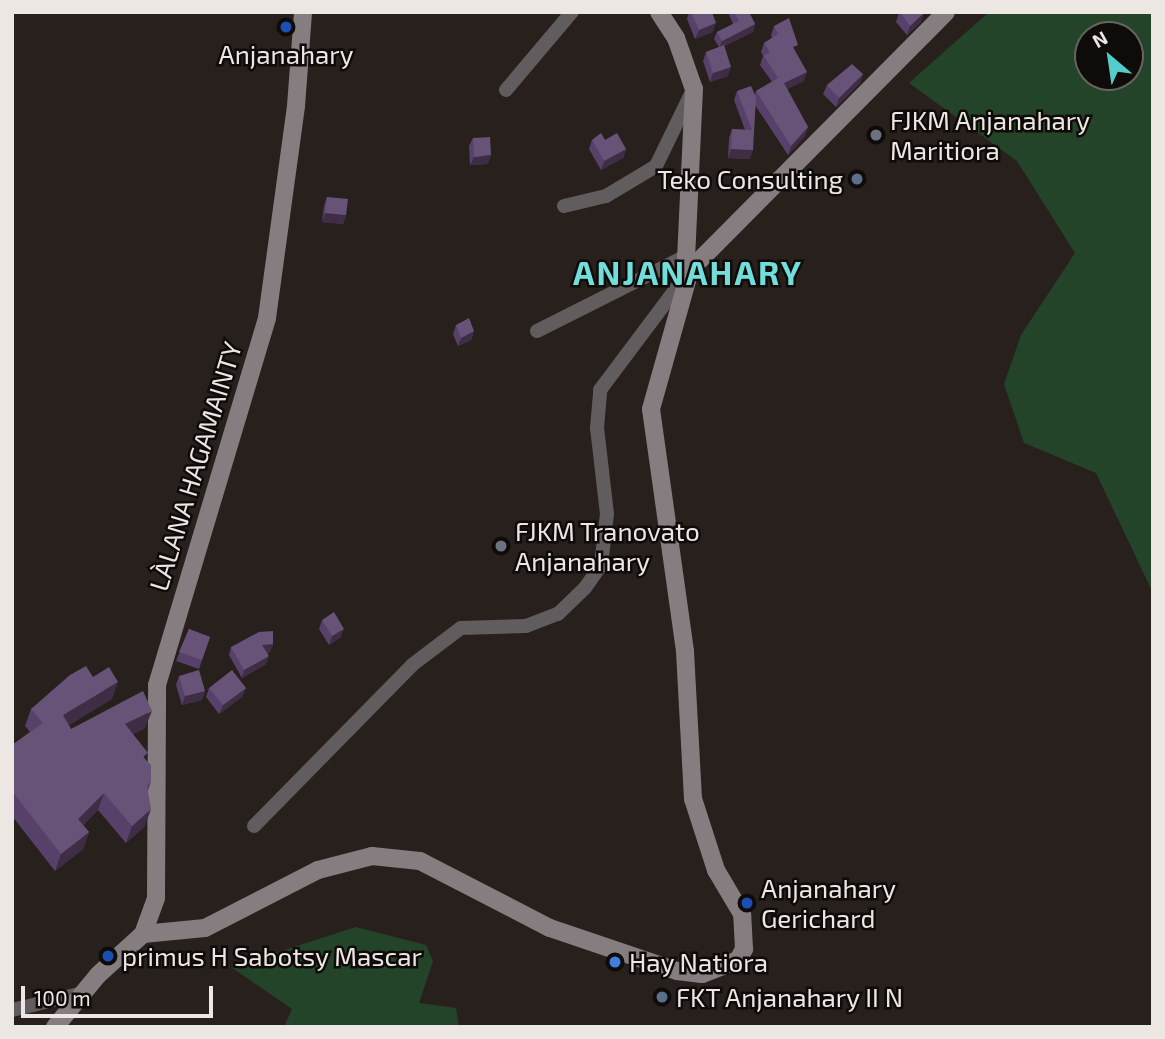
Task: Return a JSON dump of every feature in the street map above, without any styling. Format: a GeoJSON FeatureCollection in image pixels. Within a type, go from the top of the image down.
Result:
{"type":"FeatureCollection","features":[{"type":"Feature","properties":{"kind":"main road","name":"LÀLANA HAGAMAINTY"},"geometry":{"type":"LineString","coordinates":[[143,933],[156,898],[157,685],[267,318],[296,106],[303,12]]}},
{"type":"Feature","properties":{"kind":"main road"},"geometry":{"type":"LineString","coordinates":[[55,1027],[83,993],[143,933],[205,928],[318,870],[372,856],[419,861],[550,928],[677,971],[702,974],[738,960],[744,949],[743,914],[716,870],[693,799],[685,651],[651,409],[688,263],[694,89],[676,38],[659,12]]}},
{"type":"Feature","properties":{"kind":"main road"},"geometry":{"type":"LineString","coordinates":[[688,263],[947,12]]}},
{"type":"Feature","properties":{"kind":"street"},"geometry":{"type":"LineString","coordinates":[[506,90],[572,12]]}},
{"type":"Feature","properties":{"kind":"street"},"geometry":{"type":"LineString","coordinates":[[564,206],[606,196],[656,166],[694,89]]}},
{"type":"Feature","properties":{"kind":"street"},"geometry":{"type":"LineString","coordinates":[[537,331],[688,263]]}},
{"type":"Feature","properties":{"kind":"street"},"geometry":{"type":"LineString","coordinates":[[254,826],[412,665],[461,628],[526,626],[558,614],[585,588],[601,565],[607,514],[597,428],[600,390],[688,263]]}},
{"type":"Feature","properties":{"kind":"street"},"geometry":{"type":"LineString","coordinates":[[12,1010],[83,993]]}},
{"type":"Feature","properties":{"kind":"green space"},"geometry":{"type":"Polygon","coordinates":[[[989,12],[1153,12],[1153,593],[1096,473],[1024,443],[1004,384],[1021,335],[1075,253],[1017,161],[909,83],[989,12]]]}},
{"type":"Feature","properties":{"kind":"green space"},"geometry":{"type":"Polygon","coordinates":[[[356,927],[426,945],[433,961],[419,1003],[456,1008],[459,1027],[284,1027],[292,1009],[231,967],[356,927]]]}},
{"type":"Feature","properties":{"kind":"building"},"geometry":{"type":"Polygon","coordinates":[[[691,12],[712,12],[716,23],[699,30],[691,12]]]}},
{"type":"Feature","properties":{"kind":"building"},"geometry":{"type":"Polygon","coordinates":[[[734,12],[749,12],[755,24],[722,41],[717,32],[739,21],[734,12]]]}},
{"type":"Feature","properties":{"kind":"building"},"geometry":{"type":"Polygon","coordinates":[[[900,12],[923,12],[924,13],[910,26],[900,12]]]}},
{"type":"Feature","properties":{"kind":"building"},"geometry":{"type":"Polygon","coordinates":[[[789,18],[798,45],[793,47],[807,72],[784,83],[808,127],[791,146],[756,91],[778,78],[764,56],[770,52],[764,43],[778,34],[774,26],[789,18]]]}},
{"type":"Feature","properties":{"kind":"building"},"geometry":{"type":"Polygon","coordinates":[[[724,45],[731,67],[713,73],[706,52],[724,45]]]}},
{"type":"Feature","properties":{"kind":"building"},"geometry":{"type":"Polygon","coordinates":[[[852,64],[863,74],[839,98],[827,85],[852,64]]]}},
{"type":"Feature","properties":{"kind":"building"},"geometry":{"type":"Polygon","coordinates":[[[751,86],[756,97],[753,150],[731,149],[732,129],[752,130],[737,91],[751,86]]]}},
{"type":"Feature","properties":{"kind":"building"},"geometry":{"type":"Polygon","coordinates":[[[601,133],[605,140],[617,133],[626,149],[604,161],[592,140],[601,133]]]}},
{"type":"Feature","properties":{"kind":"building"},"geometry":{"type":"Polygon","coordinates":[[[490,137],[491,155],[474,157],[473,138],[490,137]]]}},
{"type":"Feature","properties":{"kind":"building"},"geometry":{"type":"Polygon","coordinates":[[[327,197],[348,199],[346,215],[325,213],[327,197]]]}},
{"type":"Feature","properties":{"kind":"building"},"geometry":{"type":"Polygon","coordinates":[[[469,318],[474,331],[461,338],[456,325],[469,318]]]}},
{"type":"Feature","properties":{"kind":"building"},"geometry":{"type":"Polygon","coordinates":[[[334,612],[344,629],[332,636],[322,620],[334,612]]]}},
{"type":"Feature","properties":{"kind":"building"},"geometry":{"type":"Polygon","coordinates":[[[189,629],[210,637],[202,660],[179,652],[189,629]]]}},
{"type":"Feature","properties":{"kind":"building"},"geometry":{"type":"Polygon","coordinates":[[[273,631],[273,644],[262,645],[269,656],[244,670],[231,647],[259,632],[273,631]]]}},
{"type":"Feature","properties":{"kind":"building"},"geometry":{"type":"Polygon","coordinates":[[[86,666],[93,677],[109,667],[118,682],[63,715],[71,729],[143,691],[152,711],[125,724],[148,753],[143,757],[151,765],[151,781],[147,786],[151,809],[132,826],[104,793],[78,819],[89,832],[61,854],[12,791],[12,745],[43,723],[31,709],[70,675],[86,666]]]}},
{"type":"Feature","properties":{"kind":"building"},"geometry":{"type":"Polygon","coordinates":[[[199,670],[205,691],[185,696],[179,676],[199,670]]]}},
{"type":"Feature","properties":{"kind":"building"},"geometry":{"type":"Polygon","coordinates":[[[232,670],[246,688],[223,705],[209,688],[232,670]]]}},
{"type":"Feature","properties":{"kind":"place","name":"Anjanahary"},"geometry":{"type":"Point","coordinates":[286,27]}},
{"type":"Feature","properties":{"kind":"place","name":"FJKM Anjanahary Maritiora"},"geometry":{"type":"Point","coordinates":[876,135]}},
{"type":"Feature","properties":{"kind":"place","name":"Teko Consulting"},"geometry":{"type":"Point","coordinates":[857,179]}},
{"type":"Feature","properties":{"kind":"place","name":"FJKM Tranovato Anjanahary"},"geometry":{"type":"Point","coordinates":[501,546]}},
{"type":"Feature","properties":{"kind":"place","name":"Anjanahary Gerichard"},"geometry":{"type":"Point","coordinates":[747,903]}},
{"type":"Feature","properties":{"kind":"place","name":"primus H Sabotsy Mascar"},"geometry":{"type":"Point","coordinates":[108,956]}},
{"type":"Feature","properties":{"kind":"place","name":"Hay Natiora"},"geometry":{"type":"Point","coordinates":[615,962]}},
{"type":"Feature","properties":{"kind":"place","name":"FKT Anjanahary II N"},"geometry":{"type":"Point","coordinates":[662,997]}},
{"type":"Feature","properties":{"kind":"district","name":"ANJANAHARY"},"geometry":{"type":"Point","coordinates":[688,273]}}]}
